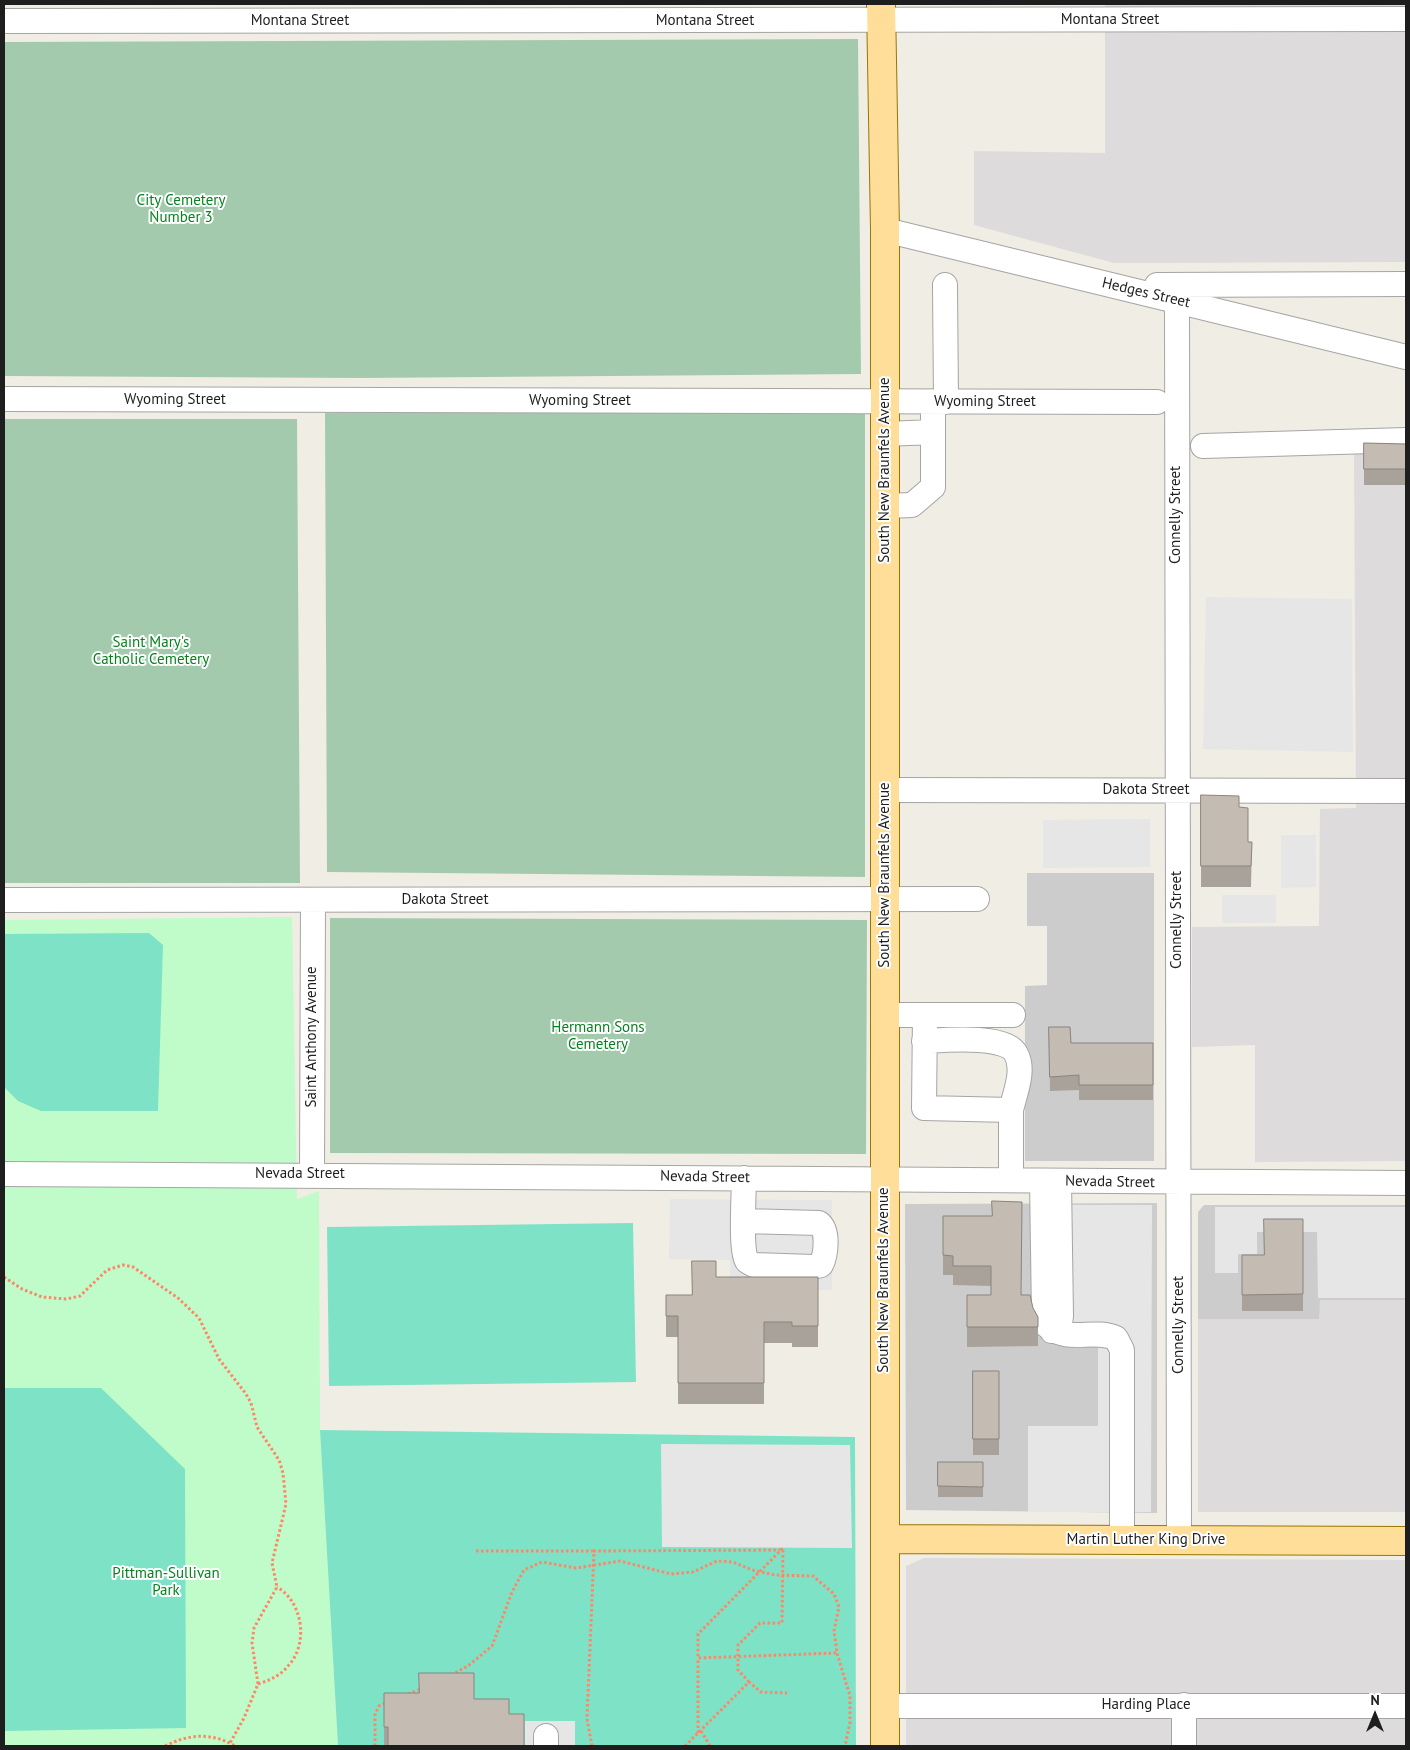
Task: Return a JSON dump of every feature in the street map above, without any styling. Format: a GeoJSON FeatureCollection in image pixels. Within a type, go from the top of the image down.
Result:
{"type":"FeatureCollection","features":[{"type":"Feature","properties":{"kind":"main road","name":"South New Braunfels Avenue"},"geometry":{"type":"LineString","coordinates":[[881,12],[885,230],[885,1746]]}},
{"type":"Feature","properties":{"kind":"main road","name":"Martin Luther King Drive"},"geometry":{"type":"LineString","coordinates":[[885,1539],[1406,1540]]}},
{"type":"Feature","properties":{"kind":"street","name":"Montana Street"},"geometry":{"type":"LineString","coordinates":[[4,21],[881,12],[1406,19]]}},
{"type":"Feature","properties":{"kind":"street","name":"Hedges Street"},"geometry":{"type":"LineString","coordinates":[[885,230],[1176,299],[1406,357]]}},
{"type":"Feature","properties":{"kind":"street"},"geometry":{"type":"LineString","coordinates":[[885,506],[912,505],[933,486],[933,432],[939,402],[944,284]]}},
{"type":"Feature","properties":{"kind":"street"},"geometry":{"type":"LineString","coordinates":[[1113,285],[1406,284]]}},
{"type":"Feature","properties":{"kind":"street","name":"Connelly Street"},"geometry":{"type":"LineString","coordinates":[[1176,299],[1179,1540]]}},
{"type":"Feature","properties":{"kind":"street","name":"Wyoming Street"},"geometry":{"type":"LineString","coordinates":[[4,400],[1157,402]]}},
{"type":"Feature","properties":{"kind":"street"},"geometry":{"type":"LineString","coordinates":[[885,434],[933,432]]}},
{"type":"Feature","properties":{"kind":"street"},"geometry":{"type":"LineString","coordinates":[[1203,446],[1406,440]]}},
{"type":"Feature","properties":{"kind":"street","name":"Dakota Street"},"geometry":{"type":"LineString","coordinates":[[885,790],[1406,791]]}},
{"type":"Feature","properties":{"kind":"street","name":"Dakota Street"},"geometry":{"type":"LineString","coordinates":[[4,900],[977,900]]}},
{"type":"Feature","properties":{"kind":"street","name":"Saint Anthony Avenue"},"geometry":{"type":"LineString","coordinates":[[312,1174],[313,900]]}},
{"type":"Feature","properties":{"kind":"street"},"geometry":{"type":"LineString","coordinates":[[884,1015],[1013,1015]]}},
{"type":"Feature","properties":{"kind":"street"},"geometry":{"type":"LineString","coordinates":[[924,1015],[924,1108],[1011,1110]]}},
{"type":"Feature","properties":{"kind":"street"},"geometry":{"type":"LineString","coordinates":[[924,1040],[992,1041],[1006,1044],[1016,1052],[1019,1065],[1019,1079],[1011,1110],[1011,1180]]}},
{"type":"Feature","properties":{"kind":"street","name":"Nevada Street"},"geometry":{"type":"LineString","coordinates":[[4,1174],[312,1174],[1178,1182],[1406,1182]]}},
{"type":"Feature","properties":{"kind":"street"},"geometry":{"type":"LineString","coordinates":[[744,1178],[744,1222]]}},
{"type":"Feature","properties":{"kind":"street"},"geometry":{"type":"LineString","coordinates":[[1051,1181],[1044,1316],[1046,1325],[1060,1335],[1107,1334],[1120,1341],[1122,1350],[1122,1540]]}},
{"type":"Feature","properties":{"kind":"street"},"geometry":{"type":"LineString","coordinates":[[1184,1705],[1184,1746]]}},
{"type":"Feature","properties":{"kind":"street","name":"Harding Place"},"geometry":{"type":"LineString","coordinates":[[885,1706],[1406,1706]]}},
{"type":"Feature","properties":{"kind":"path"},"geometry":{"type":"LineString","coordinates":[[4,1277],[22,1289],[42,1297],[66,1299],[80,1296],[107,1270],[116,1266],[128,1266],[157,1283],[199,1318],[219,1359],[246,1394],[257,1427],[279,1460],[283,1473],[286,1504],[272,1563],[277,1587],[254,1628],[252,1643],[258,1684],[244,1718],[230,1743]]}},
{"type":"Feature","properties":{"kind":"path"},"geometry":{"type":"LineString","coordinates":[[476,1551],[780,1550],[782,1548],[782,1623],[760,1623],[738,1645],[738,1670],[761,1692],[788,1693]]}},
{"type":"Feature","properties":{"kind":"path"},"geometry":{"type":"LineString","coordinates":[[710,1746],[699,1732],[698,1634],[780,1550]]}},
{"type":"Feature","properties":{"kind":"path"},"geometry":{"type":"LineString","coordinates":[[592,1746],[588,1719],[595,1566],[594,1551]]}},
{"type":"Feature","properties":{"kind":"path"},"geometry":{"type":"LineString","coordinates":[[443,1678],[468,1666],[492,1646],[512,1592],[524,1570],[542,1562],[576,1568],[620,1561],[671,1574],[692,1572],[718,1561],[733,1562],[759,1571],[782,1575],[813,1576],[834,1594],[839,1607],[834,1631],[837,1653],[850,1696],[850,1722],[845,1746]]}},
{"type":"Feature","properties":{"kind":"path"},"geometry":{"type":"LineString","coordinates":[[258,1684],[278,1676],[289,1666],[297,1654],[300,1624],[292,1600],[277,1587]]}},
{"type":"Feature","properties":{"kind":"path"},"geometry":{"type":"LineString","coordinates":[[698,1658],[837,1653]]}},
{"type":"Feature","properties":{"kind":"path"},"geometry":{"type":"LineString","coordinates":[[685,1746],[749,1682]]}},
{"type":"Feature","properties":{"kind":"path"},"geometry":{"type":"LineString","coordinates":[[403,1697],[426,1687]]}},
{"type":"Feature","properties":{"kind":"path"},"geometry":{"type":"LineString","coordinates":[[375,1746],[375,1714],[379,1706],[395,1700]]}},
{"type":"Feature","properties":{"kind":"path"},"geometry":{"type":"LineString","coordinates":[[165,1746],[193,1736],[212,1737],[235,1746]]}},
{"type":"Feature","properties":{"kind":"shaded area"},"geometry":{"type":"Polygon","coordinates":[[[1105,4],[1406,4],[1406,262],[1114,263],[974,225],[974,151],[1105,153],[1105,4]]]}},
{"type":"Feature","properties":{"kind":"shaded area"},"geometry":{"type":"Polygon","coordinates":[[[1406,450],[1406,1161],[1255,1162],[1255,1045],[1192,1047],[1192,927],[1319,926],[1320,809],[1356,808],[1354,452],[1406,450]]]}},
{"type":"Feature","properties":{"kind":"shaded area"},"geometry":{"type":"Polygon","coordinates":[[[1206,597],[1352,599],[1353,752],[1203,749],[1206,597]]]}},
{"type":"Feature","properties":{"kind":"shaded area"},"geometry":{"type":"Polygon","coordinates":[[[1150,819],[1150,867],[1043,868],[1043,820],[1150,819]]]}},
{"type":"Feature","properties":{"kind":"shaded area"},"geometry":{"type":"Polygon","coordinates":[[[1281,835],[1316,835],[1316,887],[1281,888],[1281,835]]]}},
{"type":"Feature","properties":{"kind":"shaded area"},"geometry":{"type":"Polygon","coordinates":[[[1027,873],[1154,873],[1154,1161],[1025,1161],[1025,986],[1047,985],[1047,926],[1027,926],[1027,873]]]}},
{"type":"Feature","properties":{"kind":"shaded area"},"geometry":{"type":"Polygon","coordinates":[[[1222,895],[1276,895],[1276,923],[1222,923],[1222,895]]]}},
{"type":"Feature","properties":{"kind":"shaded area"},"geometry":{"type":"Polygon","coordinates":[[[670,1199],[832,1200],[832,1290],[730,1290],[730,1260],[669,1259],[670,1199]]]}},
{"type":"Feature","properties":{"kind":"shaded area"},"geometry":{"type":"Polygon","coordinates":[[[1157,1203],[1157,1513],[906,1510],[905,1204],[1157,1203]]]}},
{"type":"Feature","properties":{"kind":"shaded area"},"geometry":{"type":"Polygon","coordinates":[[[1067,1205],[1152,1205],[1151,1512],[1028,1512],[1028,1426],[1098,1426],[1098,1346],[1067,1345],[1067,1205]]]}},
{"type":"Feature","properties":{"kind":"shaded area"},"geometry":{"type":"Polygon","coordinates":[[[1204,1205],[1406,1205],[1406,1300],[1320,1300],[1319,1319],[1198,1319],[1198,1212],[1204,1205]]]}},
{"type":"Feature","properties":{"kind":"shaded area"},"geometry":{"type":"Polygon","coordinates":[[[1215,1207],[1406,1207],[1406,1298],[1318,1298],[1317,1232],[1257,1232],[1257,1254],[1238,1254],[1238,1273],[1215,1273],[1215,1207]]]}},
{"type":"Feature","properties":{"kind":"shaded area"},"geometry":{"type":"Polygon","coordinates":[[[1319,1300],[1406,1300],[1406,1512],[1198,1512],[1198,1319],[1319,1319],[1319,1300]]]}},
{"type":"Feature","properties":{"kind":"shaded area"},"geometry":{"type":"Polygon","coordinates":[[[661,1444],[850,1445],[852,1548],[662,1547],[661,1444]]]}},
{"type":"Feature","properties":{"kind":"shaded area"},"geometry":{"type":"Polygon","coordinates":[[[924,1558],[1406,1560],[1406,1746],[906,1746],[906,1566],[924,1558]]]}},
{"type":"Feature","properties":{"kind":"shaded area"},"geometry":{"type":"Polygon","coordinates":[[[525,1721],[575,1721],[575,1746],[525,1746],[525,1721]]]}},
{"type":"Feature","properties":{"kind":"green space","name":"City Cemetery Number 3"},"geometry":{"type":"Polygon","coordinates":[[[858,39],[861,374],[361,378],[4,376],[4,42],[858,39]]]}},
{"type":"Feature","properties":{"kind":"green space"},"geometry":{"type":"Polygon","coordinates":[[[325,413],[865,413],[865,877],[327,872],[325,413]]]}},
{"type":"Feature","properties":{"kind":"green space","name":"Saint Mary's Catholic Cemetery"},"geometry":{"type":"Polygon","coordinates":[[[4,419],[297,419],[300,883],[4,883],[4,419]]]}},
{"type":"Feature","properties":{"kind":"green space","name":"Pittman-Sullivan Park"},"geometry":{"type":"Polygon","coordinates":[[[292,917],[297,1199],[319,1191],[320,1430],[338,1746],[4,1746],[4,920],[292,917]]]}},
{"type":"Feature","properties":{"kind":"green space","name":"Hermann Sons Cemetery"},"geometry":{"type":"Polygon","coordinates":[[[330,918],[867,920],[866,1154],[330,1153],[330,918]]]}},
{"type":"Feature","properties":{"kind":"green space"},"geometry":{"type":"Polygon","coordinates":[[[149,933],[163,945],[158,1111],[41,1111],[18,1101],[4,1087],[4,934],[149,933]]]}},
{"type":"Feature","properties":{"kind":"green space"},"geometry":{"type":"Polygon","coordinates":[[[633,1223],[636,1382],[329,1386],[327,1227],[633,1223]]]}},
{"type":"Feature","properties":{"kind":"green space"},"geometry":{"type":"Polygon","coordinates":[[[4,1388],[101,1388],[185,1469],[186,1728],[4,1731],[4,1388]]]}},
{"type":"Feature","properties":{"kind":"green space"},"geometry":{"type":"Polygon","coordinates":[[[320,1430],[855,1437],[856,1746],[338,1746],[320,1430]]]}},
{"type":"Feature","properties":{"kind":"building"},"geometry":{"type":"Polygon","coordinates":[[[1364,443],[1406,444],[1406,469],[1364,469],[1364,443]]]}},
{"type":"Feature","properties":{"kind":"building"},"geometry":{"type":"Polygon","coordinates":[[[1201,795],[1239,796],[1239,807],[1248,808],[1248,842],[1252,842],[1251,866],[1201,866],[1201,795]]]}},
{"type":"Feature","properties":{"kind":"building"},"geometry":{"type":"Polygon","coordinates":[[[1049,1027],[1070,1027],[1071,1043],[1153,1043],[1153,1085],[1079,1085],[1079,1075],[1050,1077],[1049,1027]]]}},
{"type":"Feature","properties":{"kind":"building"},"geometry":{"type":"Polygon","coordinates":[[[992,1201],[1022,1202],[1021,1295],[1030,1295],[1033,1308],[1038,1317],[1038,1327],[967,1327],[967,1295],[991,1295],[991,1266],[953,1266],[953,1256],[943,1255],[943,1216],[992,1216],[992,1201]]]}},
{"type":"Feature","properties":{"kind":"building"},"geometry":{"type":"Polygon","coordinates":[[[1264,1219],[1303,1219],[1303,1294],[1242,1295],[1242,1255],[1264,1255],[1264,1219]]]}},
{"type":"Feature","properties":{"kind":"building"},"geometry":{"type":"Polygon","coordinates":[[[692,1261],[716,1261],[716,1277],[818,1277],[818,1326],[792,1326],[792,1322],[764,1322],[764,1383],[678,1383],[678,1316],[666,1316],[666,1295],[692,1295],[692,1261]]]}},
{"type":"Feature","properties":{"kind":"building"},"geometry":{"type":"Polygon","coordinates":[[[973,1371],[999,1371],[999,1439],[973,1439],[973,1371]]]}},
{"type":"Feature","properties":{"kind":"building"},"geometry":{"type":"Polygon","coordinates":[[[938,1462],[983,1462],[983,1487],[938,1486],[938,1462]]]}},
{"type":"Feature","properties":{"kind":"building"},"geometry":{"type":"Polygon","coordinates":[[[419,1673],[474,1673],[474,1699],[509,1699],[509,1714],[524,1714],[524,1746],[388,1746],[388,1727],[384,1727],[384,1693],[419,1693],[419,1673]]]}}]}
